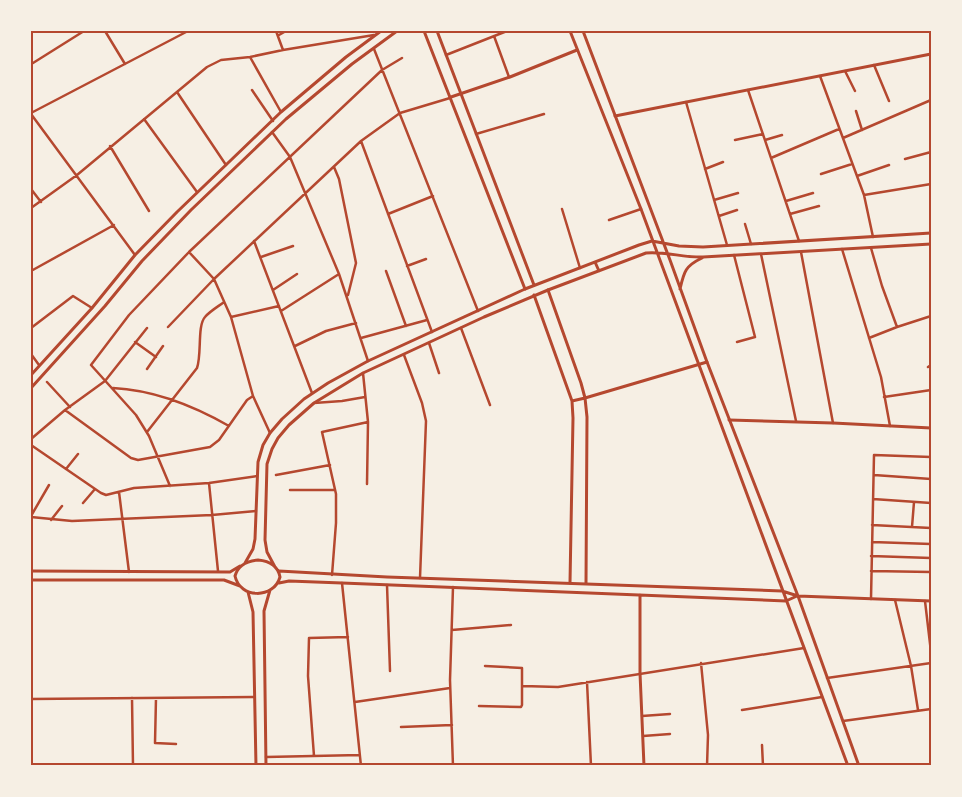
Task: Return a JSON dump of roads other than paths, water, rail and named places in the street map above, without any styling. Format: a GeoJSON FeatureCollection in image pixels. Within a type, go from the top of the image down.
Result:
{"type":"FeatureCollection","features":[{"type":"Feature","properties":{"kind":"main road"},"geometry":{"type":"LineString","coordinates":[[31,375],[92,308],[135,255],[198,193],[281,112],[346,57],[382,31]]}},
{"type":"Feature","properties":{"kind":"main road"},"geometry":{"type":"LineString","coordinates":[[31,388],[105,306],[142,261],[272,132],[294,112],[398,31]]}},
{"type":"Feature","properties":{"kind":"main road"},"geometry":{"type":"LineString","coordinates":[[424,31],[525,289]]}},
{"type":"Feature","properties":{"kind":"main road"},"geometry":{"type":"LineString","coordinates":[[437,31],[534,285]]}},
{"type":"Feature","properties":{"kind":"main road"},"geometry":{"type":"LineString","coordinates":[[570,31],[641,209],[848,766]]}},
{"type":"Feature","properties":{"kind":"main road"},"geometry":{"type":"LineString","coordinates":[[582,31],[668,254],[728,420],[798,596],[859,766]]}},
{"type":"Feature","properties":{"kind":"main road"},"geometry":{"type":"LineString","coordinates":[[451,97],[510,77],[578,50]]}},
{"type":"Feature","properties":{"kind":"main road"},"geometry":{"type":"LineString","coordinates":[[615,116],[931,54]]}},
{"type":"Feature","properties":{"kind":"main road"},"geometry":{"type":"LineString","coordinates":[[218,174],[223,180]]}},
{"type":"Feature","properties":{"kind":"main road"},"geometry":{"type":"LineString","coordinates":[[245,563],[253,549],[258,462],[263,445],[270,433],[282,419],[312,393],[368,361],[534,285],[652,241],[687,246],[727,245],[931,233]]}},
{"type":"Feature","properties":{"kind":"main road"},"geometry":{"type":"LineString","coordinates":[[275,567],[267,552],[265,540],[267,464],[272,449],[289,425],[314,404],[363,373],[534,295],[646,253],[656,252],[688,258],[931,244]]}},
{"type":"Feature","properties":{"kind":"main road"},"geometry":{"type":"LineString","coordinates":[[687,246],[684,254],[688,258]]}},
{"type":"Feature","properties":{"kind":"main road"},"geometry":{"type":"LineString","coordinates":[[680,290],[683,276],[689,266],[704,257]]}},
{"type":"Feature","properties":{"kind":"main road"},"geometry":{"type":"LineString","coordinates":[[595,262],[599,271]]}},
{"type":"Feature","properties":{"kind":"main road"},"geometry":{"type":"LineString","coordinates":[[548,290],[585,398],[587,418],[586,583]]}},
{"type":"Feature","properties":{"kind":"main road"},"geometry":{"type":"LineString","coordinates":[[534,295],[572,401],[574,418],[570,582]]}},
{"type":"Feature","properties":{"kind":"main road"},"geometry":{"type":"LineString","coordinates":[[572,401],[707,362]]}},
{"type":"Feature","properties":{"kind":"main road"},"geometry":{"type":"LineString","coordinates":[[728,420],[931,428]]}},
{"type":"Feature","properties":{"kind":"main road"},"geometry":{"type":"LineString","coordinates":[[31,571],[230,572],[245,563],[258,560],[267,561],[279,571],[279,583]]}},
{"type":"Feature","properties":{"kind":"main road"},"geometry":{"type":"LineString","coordinates":[[240,566],[236,570],[236,582],[248,592],[257,594],[270,590],[279,583],[289,581],[786,601],[798,596]]}},
{"type":"Feature","properties":{"kind":"main road"},"geometry":{"type":"LineString","coordinates":[[279,571],[332,575],[782,591],[798,596],[931,601]]}},
{"type":"Feature","properties":{"kind":"main road"},"geometry":{"type":"LineString","coordinates":[[31,580],[224,580],[240,586]]}},
{"type":"Feature","properties":{"kind":"main road"},"geometry":{"type":"LineString","coordinates":[[266,766],[264,611],[270,590]]}},
{"type":"Feature","properties":{"kind":"main road"},"geometry":{"type":"LineString","coordinates":[[248,592],[253,612],[256,766]]}},
{"type":"Feature","properties":{"kind":"main road"},"geometry":{"type":"LineString","coordinates":[[640,595],[640,672],[644,766]]}},
{"type":"Feature","properties":{"kind":"street"},"geometry":{"type":"LineString","coordinates":[[33,63],[84,31]]}},
{"type":"Feature","properties":{"kind":"street"},"geometry":{"type":"LineString","coordinates":[[105,31],[125,64]]}},
{"type":"Feature","properties":{"kind":"street"},"geometry":{"type":"LineString","coordinates":[[135,255],[31,114],[188,31]]}},
{"type":"Feature","properties":{"kind":"street"},"geometry":{"type":"LineString","coordinates":[[276,31],[282,50]]}},
{"type":"Feature","properties":{"kind":"street"},"geometry":{"type":"LineString","coordinates":[[278,35],[286,31]]}},
{"type":"Feature","properties":{"kind":"street"},"geometry":{"type":"LineString","coordinates":[[446,55],[507,31]]}},
{"type":"Feature","properties":{"kind":"street"},"geometry":{"type":"LineString","coordinates":[[31,208],[76,175],[206,67],[221,60],[250,57],[377,35]]}},
{"type":"Feature","properties":{"kind":"street"},"geometry":{"type":"LineString","coordinates":[[494,36],[510,77]]}},
{"type":"Feature","properties":{"kind":"street"},"geometry":{"type":"LineString","coordinates":[[374,49],[478,311]]}},
{"type":"Feature","properties":{"kind":"street"},"geometry":{"type":"LineString","coordinates":[[250,57],[281,112]]}},
{"type":"Feature","properties":{"kind":"street"},"geometry":{"type":"LineString","coordinates":[[170,486],[147,433],[136,415],[91,365],[130,315],[189,252],[382,70],[402,58]]}},
{"type":"Feature","properties":{"kind":"street"},"geometry":{"type":"LineString","coordinates":[[874,65],[889,101]]}},
{"type":"Feature","properties":{"kind":"street"},"geometry":{"type":"LineString","coordinates":[[845,71],[854,91]]}},
{"type":"Feature","properties":{"kind":"street"},"geometry":{"type":"LineString","coordinates":[[820,76],[864,195],[872,237]]}},
{"type":"Feature","properties":{"kind":"street"},"geometry":{"type":"LineString","coordinates":[[252,90],[273,121]]}},
{"type":"Feature","properties":{"kind":"street"},"geometry":{"type":"LineString","coordinates":[[748,90],[800,241]]}},
{"type":"Feature","properties":{"kind":"street"},"geometry":{"type":"LineString","coordinates":[[177,92],[226,166]]}},
{"type":"Feature","properties":{"kind":"street"},"geometry":{"type":"LineString","coordinates":[[168,327],[214,279],[361,141],[400,113],[451,97]]}},
{"type":"Feature","properties":{"kind":"street"},"geometry":{"type":"LineString","coordinates":[[843,138],[931,100]]}},
{"type":"Feature","properties":{"kind":"street"},"geometry":{"type":"LineString","coordinates":[[686,102],[727,245]]}},
{"type":"Feature","properties":{"kind":"street"},"geometry":{"type":"LineString","coordinates":[[856,111],[862,130]]}},
{"type":"Feature","properties":{"kind":"street"},"geometry":{"type":"LineString","coordinates":[[476,134],[544,114]]}},
{"type":"Feature","properties":{"kind":"street"},"geometry":{"type":"LineString","coordinates":[[144,119],[198,193]]}},
{"type":"Feature","properties":{"kind":"street"},"geometry":{"type":"LineString","coordinates":[[771,158],[840,129]]}},
{"type":"Feature","properties":{"kind":"street"},"geometry":{"type":"LineString","coordinates":[[272,132],[290,157],[347,297],[368,361]]}},
{"type":"Feature","properties":{"kind":"street"},"geometry":{"type":"LineString","coordinates":[[735,140],[763,134]]}},
{"type":"Feature","properties":{"kind":"street"},"geometry":{"type":"LineString","coordinates":[[764,140],[782,135]]}},
{"type":"Feature","properties":{"kind":"street"},"geometry":{"type":"LineString","coordinates":[[361,141],[432,332]]}},
{"type":"Feature","properties":{"kind":"street"},"geometry":{"type":"LineString","coordinates":[[110,146],[149,211]]}},
{"type":"Feature","properties":{"kind":"street"},"geometry":{"type":"LineString","coordinates":[[905,159],[931,152]]}},
{"type":"Feature","properties":{"kind":"street"},"geometry":{"type":"LineString","coordinates":[[705,169],[723,162]]}},
{"type":"Feature","properties":{"kind":"street"},"geometry":{"type":"LineString","coordinates":[[821,174],[852,164]]}},
{"type":"Feature","properties":{"kind":"street"},"geometry":{"type":"LineString","coordinates":[[857,176],[889,165]]}},
{"type":"Feature","properties":{"kind":"street"},"geometry":{"type":"LineString","coordinates":[[334,167],[339,179],[356,263],[347,297]]}},
{"type":"Feature","properties":{"kind":"street"},"geometry":{"type":"LineString","coordinates":[[864,195],[931,184]]}},
{"type":"Feature","properties":{"kind":"street"},"geometry":{"type":"LineString","coordinates":[[31,189],[40,202]]}},
{"type":"Feature","properties":{"kind":"street"},"geometry":{"type":"LineString","coordinates":[[714,200],[738,193]]}},
{"type":"Feature","properties":{"kind":"street"},"geometry":{"type":"LineString","coordinates":[[785,201],[814,193]]}},
{"type":"Feature","properties":{"kind":"street"},"geometry":{"type":"LineString","coordinates":[[388,214],[433,196]]}},
{"type":"Feature","properties":{"kind":"street"},"geometry":{"type":"LineString","coordinates":[[790,214],[820,206]]}},
{"type":"Feature","properties":{"kind":"street"},"geometry":{"type":"LineString","coordinates":[[562,209],[580,268]]}},
{"type":"Feature","properties":{"kind":"street"},"geometry":{"type":"LineString","coordinates":[[608,220],[641,209]]}},
{"type":"Feature","properties":{"kind":"street"},"geometry":{"type":"LineString","coordinates":[[719,216],[737,210]]}},
{"type":"Feature","properties":{"kind":"street"},"geometry":{"type":"LineString","coordinates":[[745,224],[751,244]]}},
{"type":"Feature","properties":{"kind":"street"},"geometry":{"type":"LineString","coordinates":[[31,271],[114,225]]}},
{"type":"Feature","properties":{"kind":"street"},"geometry":{"type":"LineString","coordinates":[[254,241],[312,393]]}},
{"type":"Feature","properties":{"kind":"street"},"geometry":{"type":"LineString","coordinates":[[260,257],[293,246]]}},
{"type":"Feature","properties":{"kind":"street"},"geometry":{"type":"LineString","coordinates":[[871,248],[897,327]]}},
{"type":"Feature","properties":{"kind":"street"},"geometry":{"type":"LineString","coordinates":[[842,249],[881,377],[890,427]]}},
{"type":"Feature","properties":{"kind":"street"},"geometry":{"type":"LineString","coordinates":[[189,252],[214,279],[231,317],[252,396],[270,433]]}},
{"type":"Feature","properties":{"kind":"street"},"geometry":{"type":"LineString","coordinates":[[801,252],[833,423]]}},
{"type":"Feature","properties":{"kind":"street"},"geometry":{"type":"LineString","coordinates":[[761,254],[796,422]]}},
{"type":"Feature","properties":{"kind":"street"},"geometry":{"type":"LineString","coordinates":[[734,255],[755,337],[737,342]]}},
{"type":"Feature","properties":{"kind":"street"},"geometry":{"type":"LineString","coordinates":[[407,266],[426,259]]}},
{"type":"Feature","properties":{"kind":"street"},"geometry":{"type":"LineString","coordinates":[[386,271],[406,326]]}},
{"type":"Feature","properties":{"kind":"street"},"geometry":{"type":"LineString","coordinates":[[273,290],[297,274]]}},
{"type":"Feature","properties":{"kind":"street"},"geometry":{"type":"LineString","coordinates":[[281,311],[338,274]]}},
{"type":"Feature","properties":{"kind":"street"},"geometry":{"type":"LineString","coordinates":[[31,328],[73,296],[92,308]]}},
{"type":"Feature","properties":{"kind":"street"},"geometry":{"type":"LineString","coordinates":[[147,433],[197,368],[200,361],[201,327],[204,317],[224,302]]}},
{"type":"Feature","properties":{"kind":"street"},"geometry":{"type":"LineString","coordinates":[[231,317],[279,306]]}},
{"type":"Feature","properties":{"kind":"street"},"geometry":{"type":"LineString","coordinates":[[869,338],[931,316]]}},
{"type":"Feature","properties":{"kind":"street"},"geometry":{"type":"LineString","coordinates":[[361,338],[427,320]]}},
{"type":"Feature","properties":{"kind":"street"},"geometry":{"type":"LineString","coordinates":[[294,346],[326,331],[356,323]]}},
{"type":"Feature","properties":{"kind":"street"},"geometry":{"type":"LineString","coordinates":[[31,438],[105,381],[147,328]]}},
{"type":"Feature","properties":{"kind":"street"},"geometry":{"type":"LineString","coordinates":[[461,328],[490,405]]}},
{"type":"Feature","properties":{"kind":"street"},"geometry":{"type":"LineString","coordinates":[[135,342],[156,357]]}},
{"type":"Feature","properties":{"kind":"street"},"geometry":{"type":"LineString","coordinates":[[429,344],[439,373]]}},
{"type":"Feature","properties":{"kind":"street"},"geometry":{"type":"LineString","coordinates":[[147,369],[163,346]]}},
{"type":"Feature","properties":{"kind":"street"},"geometry":{"type":"LineString","coordinates":[[31,354],[40,366]]}},
{"type":"Feature","properties":{"kind":"street"},"geometry":{"type":"LineString","coordinates":[[404,355],[422,403],[426,421],[420,578]]}},
{"type":"Feature","properties":{"kind":"street"},"geometry":{"type":"LineString","coordinates":[[363,373],[368,422],[367,484]]}},
{"type":"Feature","properties":{"kind":"street"},"geometry":{"type":"LineString","coordinates":[[47,382],[70,407]]}},
{"type":"Feature","properties":{"kind":"street"},"geometry":{"type":"LineString","coordinates":[[113,388],[132,389],[172,400],[206,413],[229,426]]}},
{"type":"Feature","properties":{"kind":"street"},"geometry":{"type":"LineString","coordinates":[[884,397],[931,390]]}},
{"type":"Feature","properties":{"kind":"street"},"geometry":{"type":"LineString","coordinates":[[66,410],[134,460],[157,458],[210,448],[219,440],[247,400],[252,396]]}},
{"type":"Feature","properties":{"kind":"street"},"geometry":{"type":"LineString","coordinates":[[314,404],[365,397]]}},
{"type":"Feature","properties":{"kind":"street"},"geometry":{"type":"LineString","coordinates":[[332,575],[336,523],[335,490],[322,432],[368,422]]}},
{"type":"Feature","properties":{"kind":"street"},"geometry":{"type":"LineString","coordinates":[[31,445],[106,495],[134,488],[209,483],[257,476]]}},
{"type":"Feature","properties":{"kind":"street"},"geometry":{"type":"LineString","coordinates":[[66,469],[78,454]]}},
{"type":"Feature","properties":{"kind":"street"},"geometry":{"type":"LineString","coordinates":[[871,598],[874,455],[931,457]]}},
{"type":"Feature","properties":{"kind":"street"},"geometry":{"type":"LineString","coordinates":[[276,476],[330,464]]}},
{"type":"Feature","properties":{"kind":"street"},"geometry":{"type":"LineString","coordinates":[[874,475],[931,479]]}},
{"type":"Feature","properties":{"kind":"street"},"geometry":{"type":"LineString","coordinates":[[209,483],[218,572]]}},
{"type":"Feature","properties":{"kind":"street"},"geometry":{"type":"LineString","coordinates":[[49,485],[31,517],[72,521],[212,515],[256,511]]}},
{"type":"Feature","properties":{"kind":"street"},"geometry":{"type":"LineString","coordinates":[[83,503],[95,489]]}},
{"type":"Feature","properties":{"kind":"street"},"geometry":{"type":"LineString","coordinates":[[290,490],[335,490]]}},
{"type":"Feature","properties":{"kind":"street"},"geometry":{"type":"LineString","coordinates":[[118,492],[130,572]]}},
{"type":"Feature","properties":{"kind":"street"},"geometry":{"type":"LineString","coordinates":[[873,499],[931,503]]}},
{"type":"Feature","properties":{"kind":"street"},"geometry":{"type":"LineString","coordinates":[[912,527],[914,502]]}},
{"type":"Feature","properties":{"kind":"street"},"geometry":{"type":"LineString","coordinates":[[51,520],[62,506]]}},
{"type":"Feature","properties":{"kind":"street"},"geometry":{"type":"LineString","coordinates":[[872,524],[931,528]]}},
{"type":"Feature","properties":{"kind":"street"},"geometry":{"type":"LineString","coordinates":[[872,542],[931,544]]}},
{"type":"Feature","properties":{"kind":"street"},"geometry":{"type":"LineString","coordinates":[[871,556],[931,558]]}},
{"type":"Feature","properties":{"kind":"street"},"geometry":{"type":"LineString","coordinates":[[871,571],[931,572]]}},
{"type":"Feature","properties":{"kind":"street"},"geometry":{"type":"LineString","coordinates":[[342,583],[361,766]]}},
{"type":"Feature","properties":{"kind":"street"},"geometry":{"type":"LineString","coordinates":[[387,585],[390,671]]}},
{"type":"Feature","properties":{"kind":"street"},"geometry":{"type":"LineString","coordinates":[[453,588],[450,688],[453,766]]}},
{"type":"Feature","properties":{"kind":"street"},"geometry":{"type":"LineString","coordinates":[[895,600],[911,666],[918,710]]}},
{"type":"Feature","properties":{"kind":"street"},"geometry":{"type":"LineString","coordinates":[[925,600],[931,652]]}},
{"type":"Feature","properties":{"kind":"street"},"geometry":{"type":"LineString","coordinates":[[452,630],[511,625]]}},
{"type":"Feature","properties":{"kind":"street"},"geometry":{"type":"LineString","coordinates":[[314,756],[309,693],[309,638],[348,637]]}},
{"type":"Feature","properties":{"kind":"street"},"geometry":{"type":"LineString","coordinates":[[523,686],[558,687],[640,672],[804,648]]}},
{"type":"Feature","properties":{"kind":"street"},"geometry":{"type":"LineString","coordinates":[[827,678],[931,663]]}},
{"type":"Feature","properties":{"kind":"street"},"geometry":{"type":"LineString","coordinates":[[701,664],[708,735],[707,766]]}},
{"type":"Feature","properties":{"kind":"street"},"geometry":{"type":"LineString","coordinates":[[479,706],[521,707],[522,668],[485,666]]}},
{"type":"Feature","properties":{"kind":"street"},"geometry":{"type":"LineString","coordinates":[[587,682],[590,766]]}},
{"type":"Feature","properties":{"kind":"street"},"geometry":{"type":"LineString","coordinates":[[355,702],[450,688]]}},
{"type":"Feature","properties":{"kind":"street"},"geometry":{"type":"LineString","coordinates":[[31,698],[254,697]]}},
{"type":"Feature","properties":{"kind":"street"},"geometry":{"type":"LineString","coordinates":[[742,710],[822,697]]}},
{"type":"Feature","properties":{"kind":"street"},"geometry":{"type":"LineString","coordinates":[[132,698],[133,766]]}},
{"type":"Feature","properties":{"kind":"street"},"geometry":{"type":"LineString","coordinates":[[156,698],[155,743],[176,744]]}},
{"type":"Feature","properties":{"kind":"street"},"geometry":{"type":"LineString","coordinates":[[843,721],[931,709]]}},
{"type":"Feature","properties":{"kind":"street"},"geometry":{"type":"LineString","coordinates":[[642,716],[670,714]]}},
{"type":"Feature","properties":{"kind":"street"},"geometry":{"type":"LineString","coordinates":[[401,727],[452,725]]}},
{"type":"Feature","properties":{"kind":"street"},"geometry":{"type":"LineString","coordinates":[[643,736],[670,734]]}},
{"type":"Feature","properties":{"kind":"street"},"geometry":{"type":"LineString","coordinates":[[762,745],[763,766]]}},
{"type":"Feature","properties":{"kind":"street"},"geometry":{"type":"LineString","coordinates":[[266,758],[360,755]]}}]}
